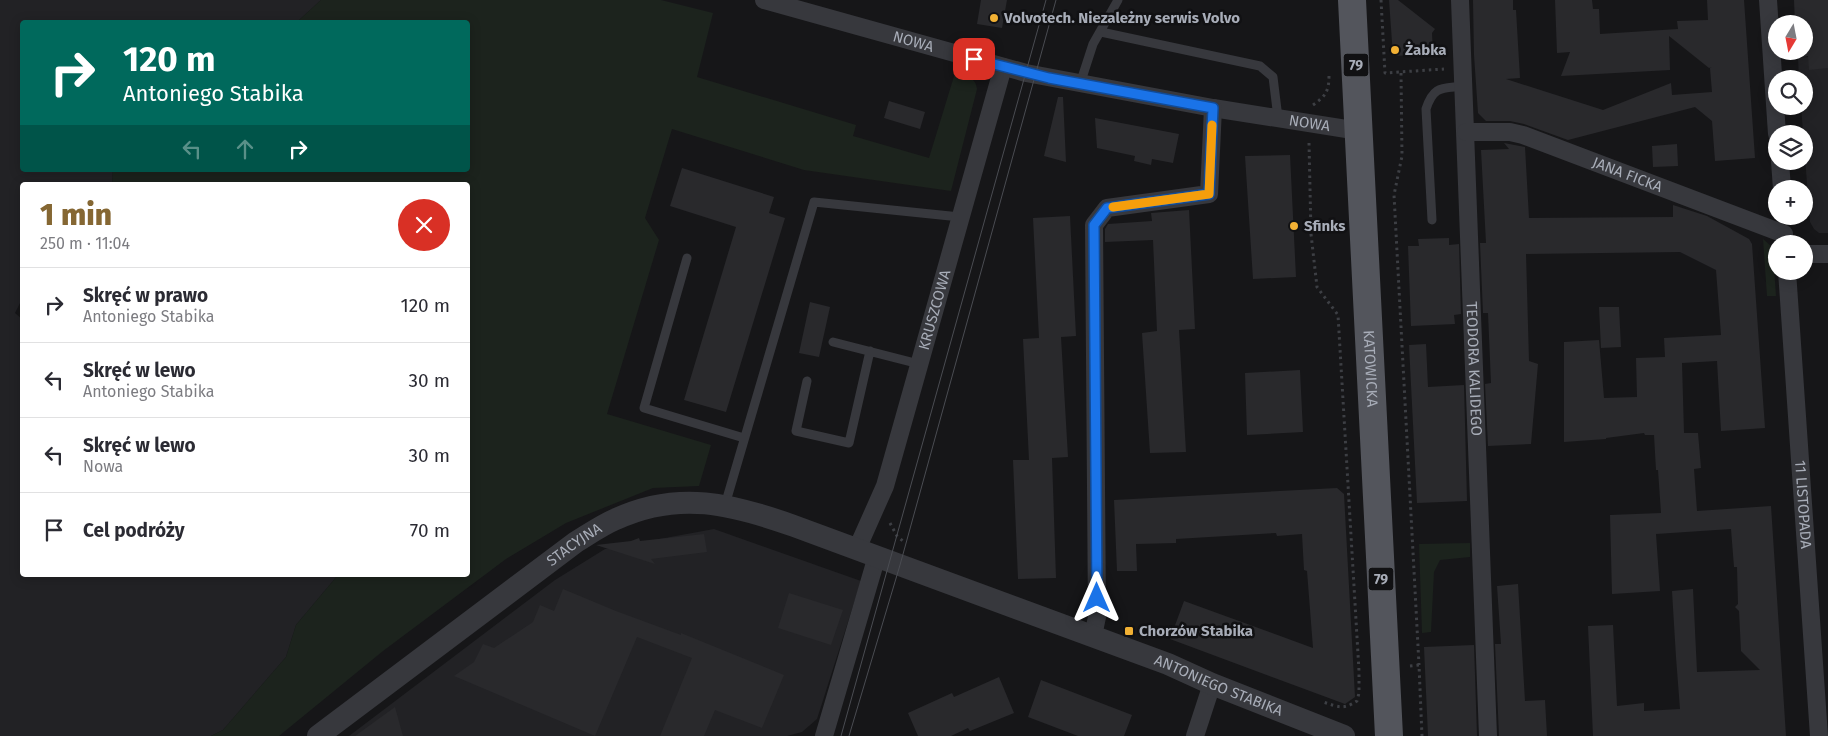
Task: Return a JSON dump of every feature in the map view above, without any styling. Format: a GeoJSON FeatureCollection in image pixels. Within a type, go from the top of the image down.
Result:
{"type":"FeatureCollection","features":[{"type":"Feature","properties":{"kind":"main road","name":"KATOWICKA"},"geometry":{"type":"LineString","coordinates":[[1352,0],[1389,736]]}},
{"type":"Feature","properties":{"kind":"street","name":"NOWA"},"geometry":{"type":"LineString","coordinates":[[764,0],[1026,74],[1213,108],[1359,131]]}},
{"type":"Feature","properties":{"kind":"street","name":"TEODORA KALIDEGO"},"geometry":{"type":"LineString","coordinates":[[1460,0],[1488,736]]}},
{"type":"Feature","properties":{"kind":"street"},"geometry":{"type":"LineString","coordinates":[[1768,0],[1776,125]]}},
{"type":"Feature","properties":{"kind":"street","name":"KRUSZCOWA"},"geometry":{"type":"LineString","coordinates":[[824,736],[867,552],[1003,67]]}},
{"type":"Feature","properties":{"kind":"street"},"geometry":{"type":"LineString","coordinates":[[1093,636],[1097,618],[1094,225],[1107,208],[1209,194],[1213,108]]}},
{"type":"Feature","properties":{"kind":"street","name":"JANA FICKA"},"geometry":{"type":"LineString","coordinates":[[1466,132],[1510,132],[1524,135],[1775,235]]}},
{"type":"Feature","properties":{"kind":"street"},"geometry":{"type":"LineString","coordinates":[[1813,254],[1828,254]]}},
{"type":"Feature","properties":{"kind":"street","name":"11 LISTOPADA"},"geometry":{"type":"LineString","coordinates":[[1788,280],[1819,736]]}},
{"type":"Feature","properties":{"kind":"street","name":"STACYJNA"},"geometry":{"type":"LineString","coordinates":[[318,736],[576,542],[616,519],[657,505],[696,503],[725,505],[756,512],[867,552]]}},
{"type":"Feature","properties":{"kind":"street","name":"ANTONIEGO STABIKA"},"geometry":{"type":"LineString","coordinates":[[867,552],[1168,664],[1212,684],[1344,736]]}},
{"type":"Feature","properties":{"kind":"street"},"geometry":{"type":"LineString","coordinates":[[1195,736],[1212,684]]}},
{"type":"Feature","properties":{"kind":"lane"},"geometry":{"type":"LineString","coordinates":[[1080,84],[1094,44],[1118,0]]}},
{"type":"Feature","properties":{"kind":"lane"},"geometry":{"type":"LineString","coordinates":[[1101,32],[1260,66],[1273,77],[1278,118]]}},
{"type":"Feature","properties":{"kind":"lane"},"geometry":{"type":"LineString","coordinates":[[1432,220],[1426,109],[1430,96],[1439,89],[1464,86]]}},
{"type":"Feature","properties":{"kind":"lane"},"geometry":{"type":"LineString","coordinates":[[725,505],[814,202],[960,217]]}},
{"type":"Feature","properties":{"kind":"lane"},"geometry":{"type":"LineString","coordinates":[[687,258],[644,408],[744,438]]}},
{"type":"Feature","properties":{"kind":"lane"},"geometry":{"type":"LineString","coordinates":[[833,342],[919,364]]}},
{"type":"Feature","properties":{"kind":"lane"},"geometry":{"type":"LineString","coordinates":[[807,381],[796,431],[849,444],[870,352]]}},
{"type":"Feature","properties":{"kind":"path"},"geometry":{"type":"LineString","coordinates":[[1382,0],[1385,73],[1427,70]]}},
{"type":"Feature","properties":{"kind":"path"},"geometry":{"type":"LineString","coordinates":[[1316,699],[1338,707],[1347,708],[1358,702],[1359,693],[1338,315],[1317,287],[1311,234],[1310,105],[1314,105],[1324,96],[1329,86],[1329,69]]}},
{"type":"Feature","properties":{"kind":"path"},"geometry":{"type":"LineString","coordinates":[[1401,73],[1402,156],[1394,195],[1419,665]]}},
{"type":"Feature","properties":{"kind":"path"},"geometry":{"type":"LineString","coordinates":[[890,520],[893,530],[906,543]]}},
{"type":"Feature","properties":{"kind":"shaded area"},"geometry":{"type":"Polygon","coordinates":[[[0,0],[321,0],[299,20],[20,20],[20,172],[113,172],[112,182],[20,182],[20,303],[15,313],[20,317],[20,577],[336,577],[296,625],[286,657],[223,730],[211,736],[0,736],[0,0]]]}},
{"type":"Feature","properties":{"kind":"shaded area"},"geometry":{"type":"Polygon","coordinates":[[[321,0],[661,0],[713,13],[697,77],[856,125],[853,136],[929,158],[955,73],[972,79],[977,89],[951,191],[804,170],[672,129],[645,218],[659,240],[607,414],[711,445],[699,486],[653,488],[566,523],[506,559],[383,651],[279,736],[211,736],[223,730],[286,657],[296,625],[336,577],[470,577],[470,182],[112,182],[113,172],[470,172],[470,20],[299,20],[321,0]]]}},
{"type":"Feature","properties":{"kind":"shaded area"},"geometry":{"type":"Polygon","coordinates":[[[1828,55],[1828,233],[1819,233],[1812,225],[1813,180],[1807,180],[1806,170],[1813,170],[1813,125],[1802,125],[1802,115],[1813,115],[1813,70],[1799,70],[1798,60],[1813,60],[1813,56],[1828,55]]]}},
{"type":"Feature","properties":{"kind":"shaded area"},"geometry":{"type":"Polygon","coordinates":[[[1763,239],[1768,243],[1768,280],[1775,280],[1776,296],[1767,296],[1763,239]]]}},
{"type":"Feature","properties":{"kind":"shaded area"},"geometry":{"type":"Polygon","coordinates":[[[714,529],[861,581],[817,719],[802,732],[787,736],[349,736],[555,580],[605,549],[714,529]]]}},
{"type":"Feature","properties":{"kind":"shaded area"},"geometry":{"type":"Polygon","coordinates":[[[1470,543],[1470,557],[1440,560],[1434,572],[1431,632],[1422,633],[1419,544],[1470,543]]]}},
{"type":"Feature","properties":{"kind":"building"},"geometry":{"type":"Polygon","coordinates":[[[981,0],[1007,0],[1002,28],[977,24],[981,0]]]}},
{"type":"Feature","properties":{"kind":"building"},"geometry":{"type":"Polygon","coordinates":[[[1389,0],[1398,0],[1435,29],[1432,33],[1433,54],[1393,56],[1389,0]]]}},
{"type":"Feature","properties":{"kind":"building"},"geometry":{"type":"Polygon","coordinates":[[[1473,0],[1513,0],[1513,10],[1516,10],[1520,78],[1506,79],[1603,110],[1671,83],[1672,95],[1712,92],[1710,68],[1712,67],[1709,68],[1669,36],[1670,70],[1561,76],[1570,52],[1557,53],[1555,0],[1592,0],[1593,9],[1599,9],[1600,34],[1678,29],[1677,21],[1708,20],[1707,0],[1744,0],[1755,158],[1715,161],[1712,121],[1695,107],[1568,140],[1524,124],[1510,121],[1486,121],[1478,113],[1473,0]]]}},
{"type":"Feature","properties":{"kind":"building"},"geometry":{"type":"Polygon","coordinates":[[[1794,0],[1828,0],[1828,68],[1809,70],[1808,60],[1813,60],[1813,15],[1795,15],[1794,0]]]}},
{"type":"Feature","properties":{"kind":"building"},"geometry":{"type":"Polygon","coordinates":[[[1058,97],[1063,97],[1066,162],[1044,156],[1058,97]]]}},
{"type":"Feature","properties":{"kind":"building"},"geometry":{"type":"Polygon","coordinates":[[[889,101],[925,112],[920,129],[884,118],[889,101]]]}},
{"type":"Feature","properties":{"kind":"building"},"geometry":{"type":"Polygon","coordinates":[[[1095,118],[1179,134],[1173,163],[1152,159],[1151,165],[1134,161],[1135,156],[1097,148],[1095,118]]]}},
{"type":"Feature","properties":{"kind":"building"},"geometry":{"type":"Polygon","coordinates":[[[1504,143],[1525,147],[1529,218],[1673,217],[1673,205],[1707,216],[1749,239],[1752,244],[1765,428],[1721,431],[1717,361],[1682,363],[1684,433],[1698,433],[1701,468],[1694,469],[1697,511],[1771,506],[1786,736],[1593,736],[1588,626],[1613,625],[1617,706],[1644,703],[1644,711],[1680,709],[1672,591],[1693,589],[1697,672],[1760,670],[1741,651],[1739,611],[1735,607],[1738,604],[1737,567],[1734,567],[1731,529],[1656,534],[1660,591],[1612,594],[1610,515],[1661,513],[1654,435],[1645,435],[1644,433],[1606,439],[1564,442],[1564,342],[1599,340],[1604,398],[1637,397],[1636,358],[1665,357],[1664,338],[1721,335],[1716,270],[1680,252],[1526,254],[1529,361],[1538,364],[1531,444],[1488,446],[1485,384],[1491,383],[1488,313],[1483,313],[1480,243],[1486,243],[1481,150],[1509,149],[1504,143]]]}},
{"type":"Feature","properties":{"kind":"building"},"geometry":{"type":"Polygon","coordinates":[[[1677,144],[1678,166],[1653,167],[1652,146],[1677,144]]]}},
{"type":"Feature","properties":{"kind":"building"},"geometry":{"type":"Polygon","coordinates":[[[1290,155],[1296,277],[1253,279],[1245,156],[1290,155]]]}},
{"type":"Feature","properties":{"kind":"building"},"geometry":{"type":"Polygon","coordinates":[[[682,168],[774,197],[769,213],[785,218],[726,412],[684,400],[736,227],[670,206],[682,168]]]}},
{"type":"Feature","properties":{"kind":"building"},"geometry":{"type":"Polygon","coordinates":[[[1189,210],[1195,329],[1179,330],[1186,452],[1150,453],[1142,333],[1157,331],[1153,240],[1105,242],[1105,229],[1108,224],[1152,221],[1151,213],[1189,210]]]}},
{"type":"Feature","properties":{"kind":"building"},"geometry":{"type":"Polygon","coordinates":[[[1070,216],[1076,336],[1061,337],[1068,457],[1052,458],[1056,578],[1018,579],[1013,460],[1029,460],[1023,339],[1039,338],[1033,218],[1070,216]]]}},
{"type":"Feature","properties":{"kind":"building"},"geometry":{"type":"Polygon","coordinates":[[[1449,238],[1449,245],[1459,244],[1461,314],[1454,315],[1455,324],[1411,326],[1408,246],[1419,246],[1418,239],[1449,238]]]}},
{"type":"Feature","properties":{"kind":"building"},"geometry":{"type":"Polygon","coordinates":[[[810,302],[830,307],[819,357],[799,353],[810,302]]]}},
{"type":"Feature","properties":{"kind":"building"},"geometry":{"type":"Polygon","coordinates":[[[1599,307],[1619,307],[1621,347],[1601,348],[1599,307]]]}},
{"type":"Feature","properties":{"kind":"building"},"geometry":{"type":"Polygon","coordinates":[[[1426,344],[1428,387],[1464,385],[1467,501],[1417,503],[1409,345],[1426,344]]]}},
{"type":"Feature","properties":{"kind":"building"},"geometry":{"type":"Polygon","coordinates":[[[1300,370],[1303,432],[1247,435],[1245,373],[1300,370]]]}},
{"type":"Feature","properties":{"kind":"building"},"geometry":{"type":"Polygon","coordinates":[[[1337,488],[1344,494],[1355,697],[1345,704],[1170,639],[1184,601],[1313,648],[1302,534],[1277,536],[1276,533],[1176,539],[1176,543],[1136,544],[1137,571],[1117,571],[1114,500],[1337,488]]]}},
{"type":"Feature","properties":{"kind":"building"},"geometry":{"type":"Polygon","coordinates":[[[704,534],[707,552],[651,559],[655,564],[596,545],[631,541],[639,538],[640,541],[704,534]]]}},
{"type":"Feature","properties":{"kind":"building"},"geometry":{"type":"Polygon","coordinates":[[[1518,584],[1525,701],[1545,700],[1547,736],[1499,736],[1495,644],[1501,644],[1497,586],[1518,584]]]}},
{"type":"Feature","properties":{"kind":"building"},"geometry":{"type":"Polygon","coordinates":[[[563,589],[616,611],[681,635],[681,633],[784,675],[762,728],[715,710],[704,736],[660,736],[692,658],[637,637],[595,736],[454,676],[474,662],[483,644],[494,648],[533,622],[540,605],[554,611],[563,589]]]}},
{"type":"Feature","properties":{"kind":"building"},"geometry":{"type":"Polygon","coordinates":[[[789,593],[843,610],[831,645],[778,628],[789,593]]]}},
{"type":"Feature","properties":{"kind":"building"},"geometry":{"type":"Polygon","coordinates":[[[1474,645],[1477,736],[1428,736],[1424,647],[1474,645]]]}},
{"type":"Feature","properties":{"kind":"building"},"geometry":{"type":"Polygon","coordinates":[[[999,677],[1014,713],[970,731],[968,728],[951,736],[918,736],[908,713],[952,693],[954,697],[999,677]]]}},
{"type":"Feature","properties":{"kind":"building"},"geometry":{"type":"Polygon","coordinates":[[[1041,680],[1132,715],[1124,736],[1078,736],[1028,717],[1041,680]]]}},
{"type":"Feature","properties":{"kind":"building"},"geometry":{"type":"Polygon","coordinates":[[[395,707],[403,736],[355,736],[395,707]]]}},
{"type":"Feature","properties":{"kind":"tram line"},"geometry":{"type":"LineString","coordinates":[[841,736],[1046,0]]}},
{"type":"Feature","properties":{"kind":"tram line"},"geometry":{"type":"LineString","coordinates":[[849,736],[900,565],[1056,0]]}},
{"type":"Feature","properties":{"kind":"slow traffic"},"geometry":{"type":"LineString","coordinates":[[1113,207],[1209,194],[1212,125]]}},
{"type":"Feature","properties":{"kind":"place","name":"Volvotech. Niezależny serwis Volvo"},"geometry":{"type":"Point","coordinates":[994,18]}},
{"type":"Feature","properties":{"kind":"place","name":"Żabka"},"geometry":{"type":"Point","coordinates":[1395,50]}},
{"type":"Feature","properties":{"kind":"place","name":"Sfinks"},"geometry":{"type":"Point","coordinates":[1294,226]}},
{"type":"Feature","properties":{"kind":"place","name":"Chorzów Stabika"},"geometry":{"type":"Point","coordinates":[1129,631]}},
{"type":"Feature","properties":{"kind":"route"},"geometry":{"type":"LineString","coordinates":[[974,59],[1026,74],[1213,108],[1209,194],[1107,208],[1094,225],[1097,598]]}}]}
